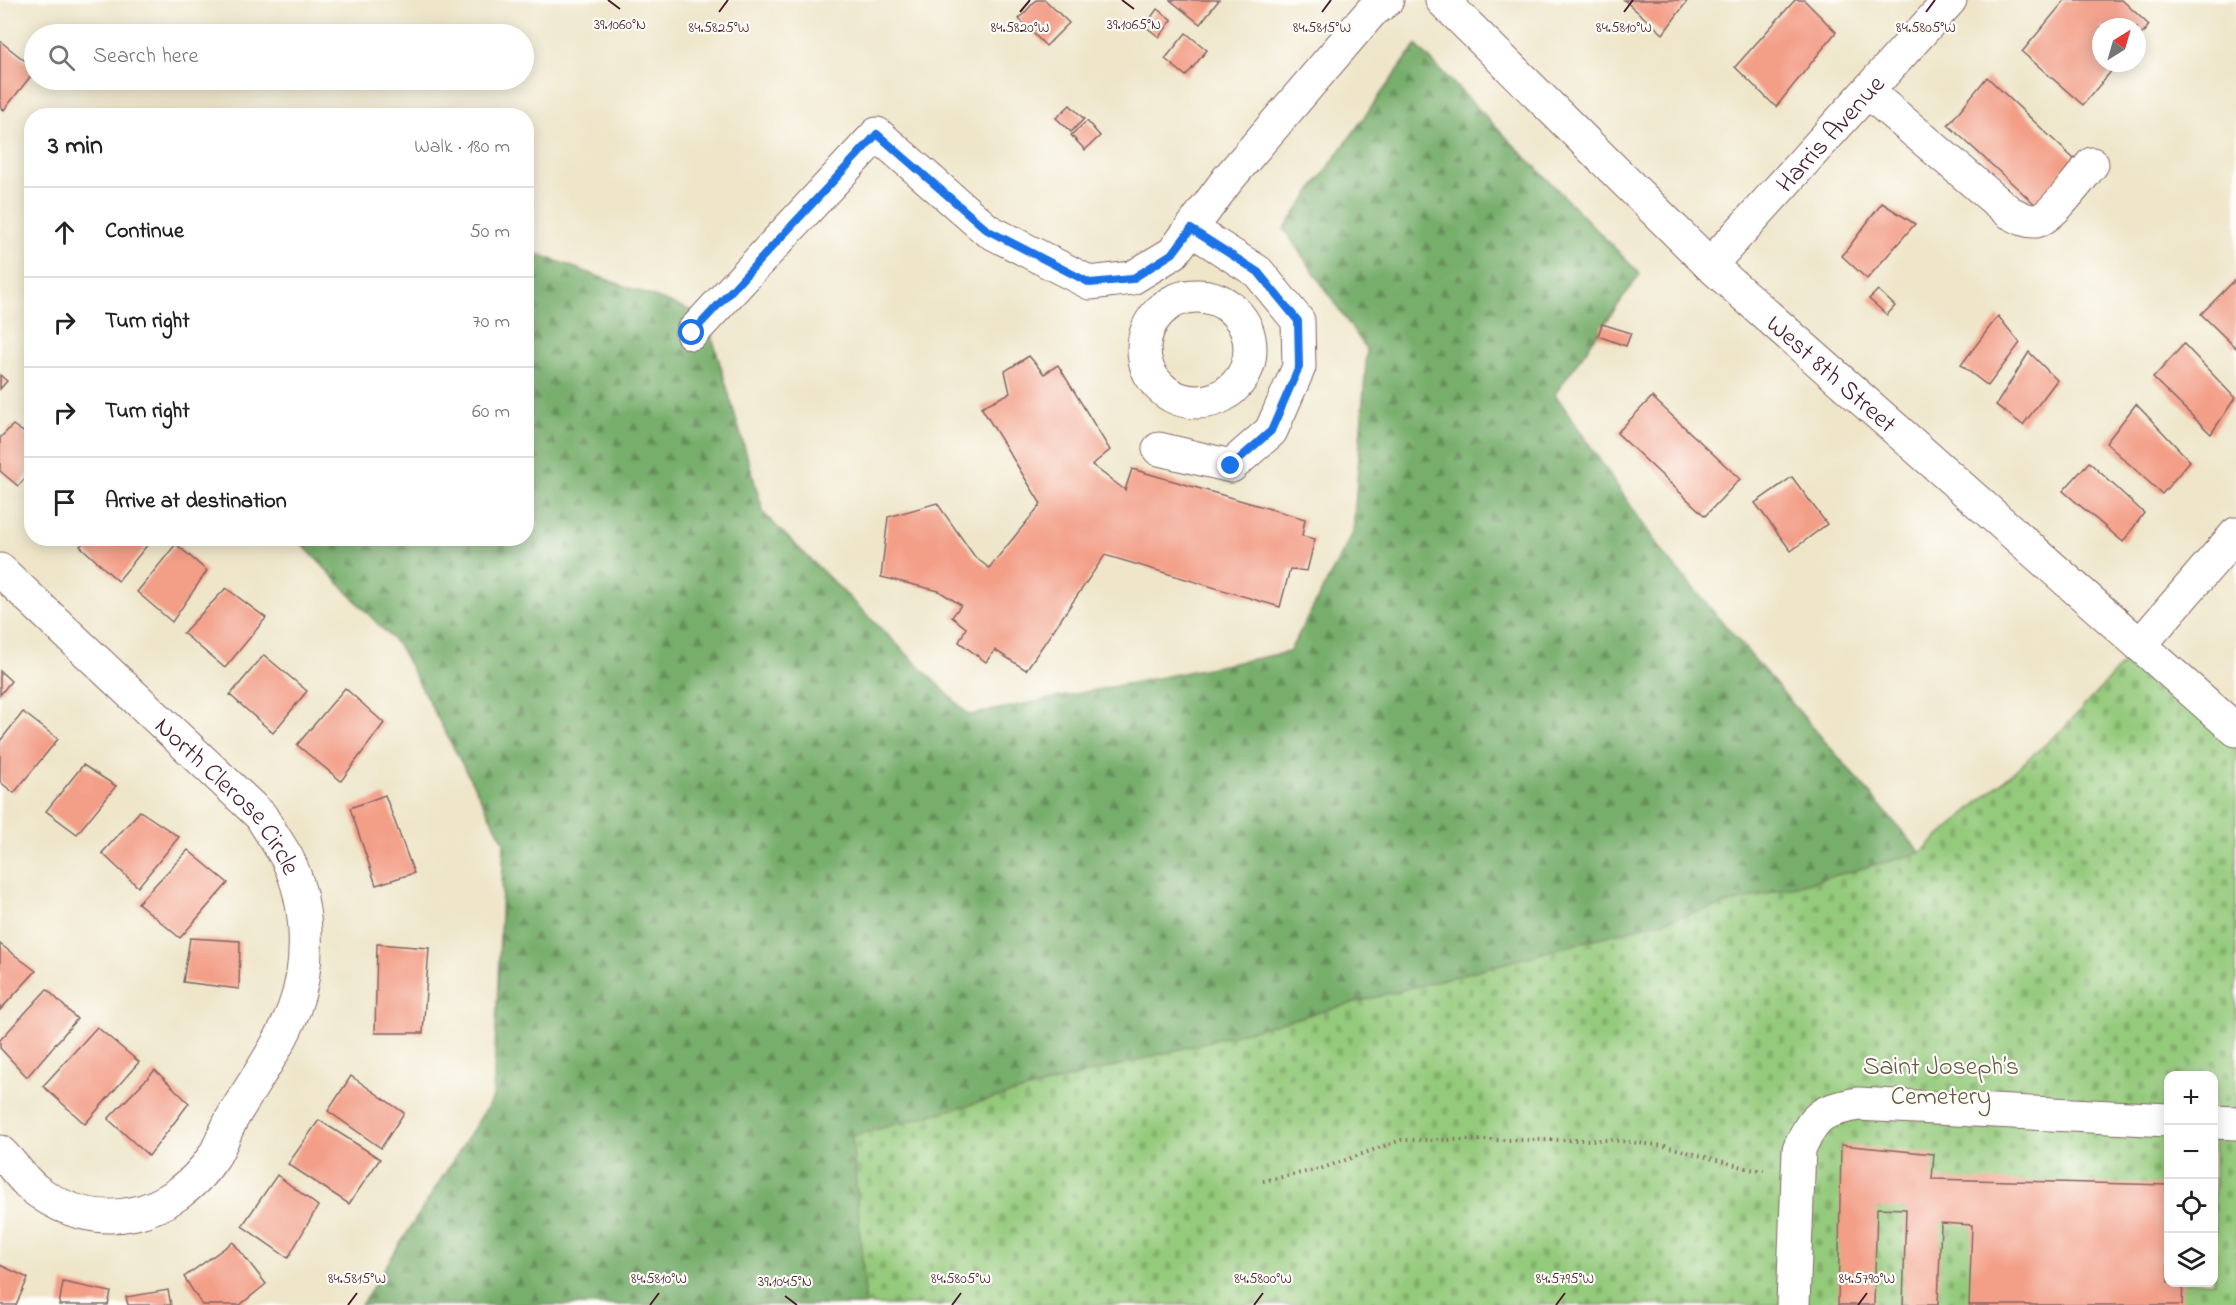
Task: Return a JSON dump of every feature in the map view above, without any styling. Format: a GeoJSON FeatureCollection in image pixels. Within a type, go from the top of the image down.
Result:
{"type":"FeatureCollection","features":[{"type":"Feature","properties":{"kind":"street"},"geometry":{"type":"LineString","coordinates":[[692,333],[877,134],[987,230],[1090,283],[1132,279],[1173,253],[1266,135],[1371,12],[1387,0]]}},
{"type":"Feature","properties":{"kind":"street","name":"West 8th Street"},"geometry":{"type":"LineString","coordinates":[[1442,0],[1710,265],[2236,730]]}},
{"type":"Feature","properties":{"kind":"street","name":"Harris Avenue"},"geometry":{"type":"LineString","coordinates":[[1710,265],[1950,0]]}},
{"type":"Feature","properties":{"kind":"street"},"geometry":{"type":"LineString","coordinates":[[1868,92],[2009,212],[2023,219],[2034,221],[2045,217],[2092,164]]}},
{"type":"Feature","properties":{"kind":"street"},"geometry":{"type":"LineString","coordinates":[[1159,449],[1231,466],[1271,431],[1299,367],[1298,321],[1258,272],[1191,229]]}},
{"type":"Feature","properties":{"kind":"street"},"geometry":{"type":"LineString","coordinates":[[1162,260],[1182,298]]}},
{"type":"Feature","properties":{"kind":"street"},"geometry":{"type":"LineString","coordinates":[[2140,645],[2236,534]]}},
{"type":"Feature","properties":{"kind":"street","name":"North Clerose Circle"},"geometry":{"type":"LineString","coordinates":[[0,570],[261,816],[288,859],[299,892],[305,926],[303,977],[294,1010],[256,1082],[233,1116],[213,1156],[192,1182],[165,1203],[133,1215],[116,1217],[81,1214],[65,1209],[35,1190],[0,1152]]}},
{"type":"Feature","properties":{"kind":"street"},"geometry":{"type":"LineString","coordinates":[[1793,1305],[1798,1149],[1810,1126],[1828,1110],[1858,1104],[2164,1120]]}},
{"type":"Feature","properties":{"kind":"street"},"geometry":{"type":"LineString","coordinates":[[2218,1122],[2236,1123]]}},
{"type":"Feature","properties":{"kind":"path"},"geometry":{"type":"LineString","coordinates":[[1263,1181],[1320,1169],[1401,1140],[1611,1140],[1665,1146],[1754,1170],[1798,1170]]}},
{"type":"Feature","properties":{"kind":"green space"},"geometry":{"type":"Polygon","coordinates":[[[1416,45],[1640,274],[1555,394],[1662,552],[1921,853],[853,1136],[866,1305],[361,1305],[493,1098],[504,842],[399,646],[304,546],[534,546],[534,253],[706,316],[764,514],[969,715],[1289,652],[1353,533],[1367,350],[1284,229],[1416,45]]]}},
{"type":"Feature","properties":{"kind":"green space","name":"Saint Joseph’s Cemetery"},"geometry":{"type":"Polygon","coordinates":[[[2140,645],[2236,730],[2236,1305],[866,1305],[852,1136],[1920,853],[2065,727],[2140,645]]]}},
{"type":"Feature","properties":{"kind":"building"},"geometry":{"type":"Polygon","coordinates":[[[1036,0],[1045,0],[1069,23],[1046,46],[1019,19],[1036,0]]]}},
{"type":"Feature","properties":{"kind":"building"},"geometry":{"type":"Polygon","coordinates":[[[1170,0],[1219,0],[1200,24],[1170,0]]]}},
{"type":"Feature","properties":{"kind":"building"},"geometry":{"type":"Polygon","coordinates":[[[1624,0],[1688,0],[1663,34],[1624,0]]]}},
{"type":"Feature","properties":{"kind":"building"},"geometry":{"type":"Polygon","coordinates":[[[1795,0],[1804,0],[1836,32],[1776,107],[1735,67],[1795,0]]]}},
{"type":"Feature","properties":{"kind":"building"},"geometry":{"type":"Polygon","coordinates":[[[2065,0],[2122,0],[2141,18],[2092,18],[2092,72],[2110,72],[2083,105],[2022,52],[2065,0]]]}},
{"type":"Feature","properties":{"kind":"building"},"geometry":{"type":"Polygon","coordinates":[[[1157,9],[1172,20],[1159,37],[1145,26],[1157,9]]]}},
{"type":"Feature","properties":{"kind":"building"},"geometry":{"type":"Polygon","coordinates":[[[1186,33],[1207,50],[1186,76],[1165,59],[1186,33]]]}},
{"type":"Feature","properties":{"kind":"building"},"geometry":{"type":"Polygon","coordinates":[[[0,41],[24,60],[24,85],[4,110],[0,107],[0,41]]]}},
{"type":"Feature","properties":{"kind":"building"},"geometry":{"type":"Polygon","coordinates":[[[1987,77],[2074,159],[2038,207],[1948,125],[1987,77]]]}},
{"type":"Feature","properties":{"kind":"building"},"geometry":{"type":"Polygon","coordinates":[[[1070,105],[1084,119],[1071,132],[1056,118],[1070,105]]]}},
{"type":"Feature","properties":{"kind":"building"},"geometry":{"type":"Polygon","coordinates":[[[1087,121],[1100,136],[1085,150],[1071,135],[1087,121]]]}},
{"type":"Feature","properties":{"kind":"building"},"geometry":{"type":"Polygon","coordinates":[[[1882,203],[1915,224],[1867,279],[1842,256],[1882,203]]]}},
{"type":"Feature","properties":{"kind":"building"},"geometry":{"type":"Polygon","coordinates":[[[2236,279],[2236,348],[2201,314],[2236,279]]]}},
{"type":"Feature","properties":{"kind":"building"},"geometry":{"type":"Polygon","coordinates":[[[1878,290],[1895,306],[1887,315],[1869,299],[1878,290]]]}},
{"type":"Feature","properties":{"kind":"building"},"geometry":{"type":"Polygon","coordinates":[[[1998,316],[2020,343],[1988,386],[1961,365],[1998,316]]]}},
{"type":"Feature","properties":{"kind":"building"},"geometry":{"type":"Polygon","coordinates":[[[1602,324],[1631,333],[1626,346],[1598,336],[1602,324]]]}},
{"type":"Feature","properties":{"kind":"building"},"geometry":{"type":"Polygon","coordinates":[[[2184,344],[2235,398],[2211,434],[2153,378],[2184,344]]]}},
{"type":"Feature","properties":{"kind":"building"},"geometry":{"type":"Polygon","coordinates":[[[2029,352],[2057,380],[2023,425],[1996,405],[2029,352]]]}},
{"type":"Feature","properties":{"kind":"building"},"geometry":{"type":"Polygon","coordinates":[[[1029,356],[1044,374],[1058,365],[1110,450],[1092,465],[1125,490],[1132,469],[1305,519],[1302,536],[1315,539],[1307,571],[1290,569],[1280,607],[1105,555],[1026,670],[995,650],[986,662],[959,642],[966,628],[952,617],[961,605],[939,591],[881,577],[888,517],[937,503],[975,557],[989,568],[1041,504],[981,407],[1010,393],[1005,371],[1029,356]]]}},
{"type":"Feature","properties":{"kind":"building"},"geometry":{"type":"Polygon","coordinates":[[[0,375],[7,381],[0,389],[0,375]]]}},
{"type":"Feature","properties":{"kind":"building"},"geometry":{"type":"Polygon","coordinates":[[[1652,397],[1740,479],[1705,516],[1617,433],[1652,397]]]}},
{"type":"Feature","properties":{"kind":"building"},"geometry":{"type":"Polygon","coordinates":[[[2136,404],[2190,461],[2162,494],[2106,443],[2136,404]]]}},
{"type":"Feature","properties":{"kind":"building"},"geometry":{"type":"Polygon","coordinates":[[[13,425],[24,433],[24,480],[18,486],[0,471],[0,438],[13,425]]]}},
{"type":"Feature","properties":{"kind":"building"},"geometry":{"type":"Polygon","coordinates":[[[2089,462],[2144,513],[2123,542],[2063,491],[2089,462]]]}},
{"type":"Feature","properties":{"kind":"building"},"geometry":{"type":"Polygon","coordinates":[[[1792,477],[1827,524],[1791,551],[1755,503],[1792,477]]]}},
{"type":"Feature","properties":{"kind":"building"},"geometry":{"type":"Polygon","coordinates":[[[80,546],[146,546],[118,581],[80,546]]]}},
{"type":"Feature","properties":{"kind":"building"},"geometry":{"type":"Polygon","coordinates":[[[174,546],[178,546],[207,571],[172,622],[137,592],[174,546]]]}},
{"type":"Feature","properties":{"kind":"building"},"geometry":{"type":"Polygon","coordinates":[[[226,588],[266,618],[225,668],[183,633],[226,588]]]}},
{"type":"Feature","properties":{"kind":"building"},"geometry":{"type":"Polygon","coordinates":[[[264,655],[307,691],[273,733],[230,695],[264,655]]]}},
{"type":"Feature","properties":{"kind":"building"},"geometry":{"type":"Polygon","coordinates":[[[0,671],[11,681],[0,695],[0,671]]]}},
{"type":"Feature","properties":{"kind":"building"},"geometry":{"type":"Polygon","coordinates":[[[345,688],[384,723],[341,781],[297,745],[345,688]]]}},
{"type":"Feature","properties":{"kind":"building"},"geometry":{"type":"Polygon","coordinates":[[[23,712],[58,739],[14,793],[0,782],[0,741],[23,712]]]}},
{"type":"Feature","properties":{"kind":"building"},"geometry":{"type":"Polygon","coordinates":[[[83,765],[116,786],[77,834],[46,811],[83,765]]]}},
{"type":"Feature","properties":{"kind":"building"},"geometry":{"type":"Polygon","coordinates":[[[385,795],[414,873],[376,885],[350,808],[385,795]]]}},
{"type":"Feature","properties":{"kind":"building"},"geometry":{"type":"Polygon","coordinates":[[[140,811],[179,837],[138,887],[102,853],[140,811]]]}},
{"type":"Feature","properties":{"kind":"building"},"geometry":{"type":"Polygon","coordinates":[[[188,850],[228,883],[180,938],[138,903],[188,850]]]}},
{"type":"Feature","properties":{"kind":"building"},"geometry":{"type":"Polygon","coordinates":[[[190,938],[240,941],[239,989],[183,982],[190,938]]]}},
{"type":"Feature","properties":{"kind":"building"},"geometry":{"type":"Polygon","coordinates":[[[0,944],[36,971],[0,1010],[0,944]]]}},
{"type":"Feature","properties":{"kind":"building"},"geometry":{"type":"Polygon","coordinates":[[[377,944],[429,948],[423,1033],[375,1033],[377,944]]]}},
{"type":"Feature","properties":{"kind":"building"},"geometry":{"type":"Polygon","coordinates":[[[47,989],[77,1019],[27,1077],[0,1048],[0,1040],[47,989]]]}},
{"type":"Feature","properties":{"kind":"building"},"geometry":{"type":"Polygon","coordinates":[[[97,1027],[139,1062],[85,1124],[43,1086],[97,1027]]]}},
{"type":"Feature","properties":{"kind":"building"},"geometry":{"type":"Polygon","coordinates":[[[155,1070],[189,1103],[149,1156],[108,1119],[155,1070]]]}},
{"type":"Feature","properties":{"kind":"building"},"geometry":{"type":"Polygon","coordinates":[[[351,1076],[404,1113],[381,1148],[328,1111],[351,1076]]]}},
{"type":"Feature","properties":{"kind":"building"},"geometry":{"type":"Polygon","coordinates":[[[319,1120],[380,1159],[349,1204],[288,1164],[319,1120]]]}},
{"type":"Feature","properties":{"kind":"building"},"geometry":{"type":"Polygon","coordinates":[[[1841,1145],[1934,1154],[1932,1179],[2164,1185],[2164,1287],[2183,1287],[2182,1305],[1969,1305],[1972,1225],[1941,1223],[1938,1305],[1903,1305],[1906,1209],[1877,1208],[1874,1305],[1838,1305],[1841,1145]]]}},
{"type":"Feature","properties":{"kind":"building"},"geometry":{"type":"Polygon","coordinates":[[[277,1175],[318,1206],[288,1258],[242,1226],[277,1175]]]}},
{"type":"Feature","properties":{"kind":"building"},"geometry":{"type":"Polygon","coordinates":[[[233,1242],[266,1284],[240,1305],[202,1305],[184,1277],[233,1242]]]}},
{"type":"Feature","properties":{"kind":"building"},"geometry":{"type":"Polygon","coordinates":[[[0,1265],[28,1278],[16,1305],[0,1305],[0,1265]]]}},
{"type":"Feature","properties":{"kind":"building"},"geometry":{"type":"Polygon","coordinates":[[[63,1282],[111,1292],[108,1305],[59,1305],[63,1282]]]}},
{"type":"Feature","properties":{"kind":"building"},"geometry":{"type":"Polygon","coordinates":[[[168,1290],[171,1305],[128,1305],[126,1297],[168,1290]]]}},
{"type":"Feature","properties":{"kind":"route"},"geometry":{"type":"LineString","coordinates":[[692,333],[877,134],[987,230],[1090,283],[1132,279],[1173,253],[1191,229],[1258,272],[1298,321],[1299,367],[1271,431],[1231,466]]}}]}
